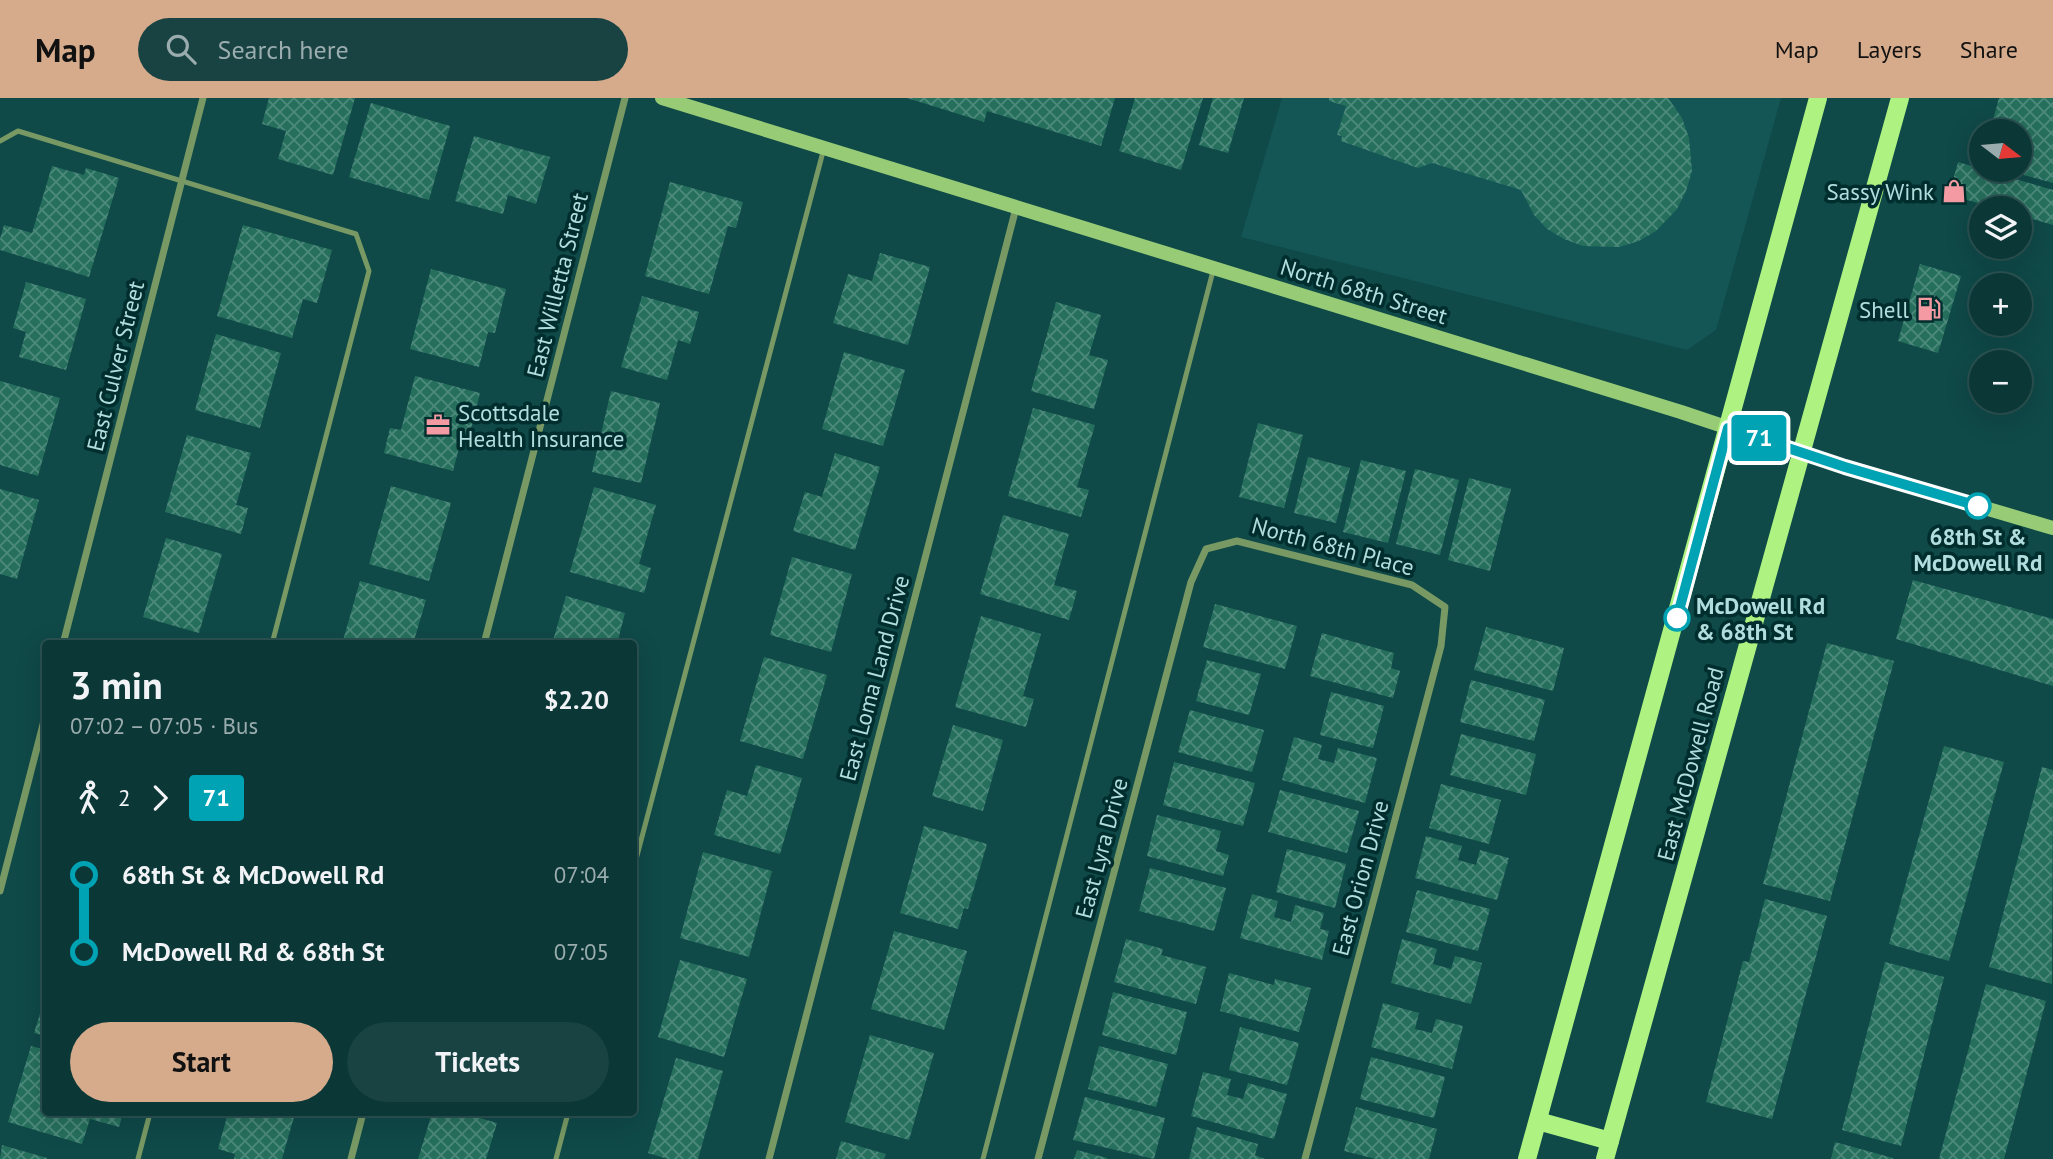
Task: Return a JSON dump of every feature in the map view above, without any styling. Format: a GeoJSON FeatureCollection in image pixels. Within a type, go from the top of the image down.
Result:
{"type":"FeatureCollection","features":[{"type":"Feature","properties":{"kind":"main road"},"geometry":{"type":"LineString","coordinates":[[1527,1159],[1818,98]]}},
{"type":"Feature","properties":{"kind":"main road","name":"East McDowell Road"},"geometry":{"type":"LineString","coordinates":[[1608,1150],[1900,98]]}},
{"type":"Feature","properties":{"kind":"main road"},"geometry":{"type":"LineString","coordinates":[[1538,1121],[1608,1150]]}},
{"type":"Feature","properties":{"kind":"street","name":"East Culver Street"},"geometry":{"type":"LineString","coordinates":[[64,640],[203,98]]}},
{"type":"Feature","properties":{"kind":"street","name":"East Willetta Street"},"geometry":{"type":"LineString","coordinates":[[485,640],[625,98]]}},
{"type":"Feature","properties":{"kind":"street","name":"North 68th Street"},"geometry":{"type":"LineString","coordinates":[[662,98],[1800,452],[2053,528]]}},
{"type":"Feature","properties":{"kind":"street","name":"East Loma Land Drive"},"geometry":{"type":"LineString","coordinates":[[769,1159],[1017,207]]}},
{"type":"Feature","properties":{"kind":"street","name":"North 68th Place"},"geometry":{"type":"LineString","coordinates":[[1206,549],[1237,541],[1412,584],[1445,607]]}},
{"type":"Feature","properties":{"kind":"street","name":"East Lyra Drive"},"geometry":{"type":"LineString","coordinates":[[1038,1159],[1191,582],[1206,549]]}},
{"type":"Feature","properties":{"kind":"street","name":"East Orion Drive"},"geometry":{"type":"LineString","coordinates":[[1306,1159],[1441,646],[1445,607]]}},
{"type":"Feature","properties":{"kind":"street"},"geometry":{"type":"LineString","coordinates":[[0,891],[42,728]]}},
{"type":"Feature","properties":{"kind":"street"},"geometry":{"type":"LineString","coordinates":[[351,1159],[362,1116]]}},
{"type":"Feature","properties":{"kind":"lane"},"geometry":{"type":"LineString","coordinates":[[0,141],[18,131],[356,234],[369,271],[273,640]]}},
{"type":"Feature","properties":{"kind":"lane"},"geometry":{"type":"LineString","coordinates":[[637,856],[824,148]]}},
{"type":"Feature","properties":{"kind":"lane"},"geometry":{"type":"LineString","coordinates":[[983,1159],[1214,268]]}},
{"type":"Feature","properties":{"kind":"lane"},"geometry":{"type":"LineString","coordinates":[[138,1159],[149,1116]]}},
{"type":"Feature","properties":{"kind":"lane"},"geometry":{"type":"LineString","coordinates":[[556,1159],[567,1116]]}},
{"type":"Feature","properties":{"kind":"shaded area"},"geometry":{"type":"Polygon","coordinates":[[[1282,98],[1781,98],[1716,330],[1687,350],[1241,237],[1282,98]]]}},
{"type":"Feature","properties":{"kind":"building"},"geometry":{"type":"Polygon","coordinates":[[[269,98],[355,98],[333,175],[278,159],[286,131],[262,124],[269,98]]]}},
{"type":"Feature","properties":{"kind":"building"},"geometry":{"type":"Polygon","coordinates":[[[907,98],[1115,98],[1101,146],[987,111],[984,122],[907,98]]]}},
{"type":"Feature","properties":{"kind":"building"},"geometry":{"type":"Polygon","coordinates":[[[1135,98],[1203,98],[1181,170],[1119,151],[1135,98]]]}},
{"type":"Feature","properties":{"kind":"building"},"geometry":{"type":"Polygon","coordinates":[[[1213,98],[1244,98],[1228,153],[1199,145],[1213,98]]]}},
{"type":"Feature","properties":{"kind":"building"},"geometry":{"type":"Polygon","coordinates":[[[1329,98],[1668,98],[1682,118],[1689,138],[1692,171],[1677,209],[1656,231],[1639,241],[1619,247],[1583,246],[1547,229],[1534,215],[1521,190],[1432,163],[1418,168],[1341,141],[1342,136],[1337,135],[1346,106],[1329,101],[1329,98]]]}},
{"type":"Feature","properties":{"kind":"building"},"geometry":{"type":"Polygon","coordinates":[[[1999,98],[2053,98],[2053,183],[2032,177],[2032,119],[1993,119],[1999,98]]]}},
{"type":"Feature","properties":{"kind":"building"},"geometry":{"type":"Polygon","coordinates":[[[371,103],[450,126],[429,200],[349,177],[371,103]]]}},
{"type":"Feature","properties":{"kind":"building"},"geometry":{"type":"Polygon","coordinates":[[[474,136],[550,157],[536,204],[508,195],[503,214],[455,201],[474,136]]]}},
{"type":"Feature","properties":{"kind":"building"},"geometry":{"type":"Polygon","coordinates":[[[1958,162],[1969,165],[1969,182],[2026,182],[2053,190],[2053,225],[2032,219],[2032,196],[1969,196],[1969,201],[1949,195],[1958,162]]]}},
{"type":"Feature","properties":{"kind":"building"},"geometry":{"type":"Polygon","coordinates":[[[52,166],[84,175],[86,168],[119,178],[89,277],[0,250],[4,225],[32,233],[52,166]]]}},
{"type":"Feature","properties":{"kind":"building"},"geometry":{"type":"Polygon","coordinates":[[[670,182],[743,202],[736,228],[728,226],[709,294],[645,276],[670,182]]]}},
{"type":"Feature","properties":{"kind":"building"},"geometry":{"type":"Polygon","coordinates":[[[243,225],[332,250],[317,303],[303,299],[292,338],[217,316],[243,225]]]}},
{"type":"Feature","properties":{"kind":"building"},"geometry":{"type":"Polygon","coordinates":[[[880,253],[930,267],[908,345],[833,323],[848,274],[872,281],[880,253]]]}},
{"type":"Feature","properties":{"kind":"building","name":"Shell"},"geometry":{"type":"Polygon","coordinates":[[[1920,264],[1961,276],[1938,353],[1898,341],[1920,264]]]}},
{"type":"Feature","properties":{"kind":"building"},"geometry":{"type":"Polygon","coordinates":[[[431,269],[506,289],[495,333],[488,332],[479,367],[410,349],[431,269]]]}},
{"type":"Feature","properties":{"kind":"building"},"geometry":{"type":"Polygon","coordinates":[[[26,282],[86,299],[66,370],[19,357],[26,332],[13,328],[26,282]]]}},
{"type":"Feature","properties":{"kind":"building"},"geometry":{"type":"Polygon","coordinates":[[[642,296],[699,312],[690,344],[678,340],[667,380],[621,367],[642,296]]]}},
{"type":"Feature","properties":{"kind":"building"},"geometry":{"type":"Polygon","coordinates":[[[1056,302],[1101,315],[1089,355],[1108,360],[1094,409],[1031,391],[1056,302]]]}},
{"type":"Feature","properties":{"kind":"building"},"geometry":{"type":"Polygon","coordinates":[[[216,334],[281,353],[260,428],[195,410],[216,334]]]}},
{"type":"Feature","properties":{"kind":"building"},"geometry":{"type":"Polygon","coordinates":[[[844,352],[905,370],[883,446],[822,429],[844,352]]]}},
{"type":"Feature","properties":{"kind":"building"},"geometry":{"type":"Polygon","coordinates":[[[415,376],[480,393],[469,438],[462,436],[453,471],[384,453],[390,428],[401,430],[415,376]]]}},
{"type":"Feature","properties":{"kind":"building"},"geometry":{"type":"Polygon","coordinates":[[[0,381],[60,398],[38,476],[0,465],[0,381]]]}},
{"type":"Feature","properties":{"kind":"building"},"geometry":{"type":"Polygon","coordinates":[[[611,391],[660,403],[641,483],[592,472],[611,391]]]}},
{"type":"Feature","properties":{"kind":"building"},"geometry":{"type":"Polygon","coordinates":[[[1033,408],[1095,425],[1077,487],[1089,490],[1081,517],[1008,496],[1033,408]]]}},
{"type":"Feature","properties":{"kind":"building"},"geometry":{"type":"Polygon","coordinates":[[[1258,423],[1303,435],[1284,508],[1239,497],[1258,423]]]}},
{"type":"Feature","properties":{"kind":"building"},"geometry":{"type":"Polygon","coordinates":[[[187,435],[251,453],[236,505],[248,508],[241,534],[165,512],[187,435]]]}},
{"type":"Feature","properties":{"kind":"building"},"geometry":{"type":"Polygon","coordinates":[[[835,453],[880,467],[855,550],[793,531],[805,492],[822,497],[835,453]]]}},
{"type":"Feature","properties":{"kind":"building"},"geometry":{"type":"Polygon","coordinates":[[[1308,457],[1350,468],[1336,523],[1294,513],[1308,457]]]}},
{"type":"Feature","properties":{"kind":"building"},"geometry":{"type":"Polygon","coordinates":[[[1361,460],[1406,471],[1388,543],[1343,532],[1361,460]]]}},
{"type":"Feature","properties":{"kind":"building"},"geometry":{"type":"Polygon","coordinates":[[[1415,469],[1459,480],[1440,555],[1396,544],[1415,469]]]}},
{"type":"Feature","properties":{"kind":"building"},"geometry":{"type":"Polygon","coordinates":[[[1469,478],[1511,489],[1490,571],[1448,560],[1469,478]]]}},
{"type":"Feature","properties":{"kind":"building"},"geometry":{"type":"Polygon","coordinates":[[[391,486],[451,503],[429,581],[369,564],[391,486]]]}},
{"type":"Feature","properties":{"kind":"building"},"geometry":{"type":"Polygon","coordinates":[[[594,487],[656,505],[639,564],[651,568],[644,593],[570,572],[594,487]]]}},
{"type":"Feature","properties":{"kind":"building"},"geometry":{"type":"Polygon","coordinates":[[[0,489],[39,500],[17,579],[0,574],[0,489]]]}},
{"type":"Feature","properties":{"kind":"building"},"geometry":{"type":"Polygon","coordinates":[[[1003,515],[1069,534],[1054,585],[1077,591],[1069,620],[980,594],[1003,515]]]}},
{"type":"Feature","properties":{"kind":"building"},"geometry":{"type":"Polygon","coordinates":[[[166,538],[222,554],[199,633],[143,617],[166,538]]]}},
{"type":"Feature","properties":{"kind":"building"},"geometry":{"type":"Polygon","coordinates":[[[792,557],[852,574],[831,652],[770,635],[792,557]]]}},
{"type":"Feature","properties":{"kind":"building"},"geometry":{"type":"Polygon","coordinates":[[[1913,580],[2053,619],[2053,686],[1896,639],[1913,580]]]}},
{"type":"Feature","properties":{"kind":"building"},"geometry":{"type":"Polygon","coordinates":[[[360,581],[426,600],[414,640],[343,640],[360,581]]]}},
{"type":"Feature","properties":{"kind":"building"},"geometry":{"type":"Polygon","coordinates":[[[566,596],[625,613],[618,640],[553,640],[566,596]]]}},
{"type":"Feature","properties":{"kind":"building"},"geometry":{"type":"Polygon","coordinates":[[[1215,604],[1297,626],[1285,669],[1203,647],[1215,604]]]}},
{"type":"Feature","properties":{"kind":"building"},"geometry":{"type":"Polygon","coordinates":[[[981,616],[1041,634],[1023,696],[1034,699],[1026,727],[955,707],[981,616]]]}},
{"type":"Feature","properties":{"kind":"building"},"geometry":{"type":"Polygon","coordinates":[[[1486,627],[1564,648],[1553,691],[1474,670],[1486,627]]]}},
{"type":"Feature","properties":{"kind":"building"},"geometry":{"type":"Polygon","coordinates":[[[1322,633],[1394,653],[1391,668],[1400,671],[1393,698],[1310,676],[1322,633]]]}},
{"type":"Feature","properties":{"kind":"building"},"geometry":{"type":"Polygon","coordinates":[[[1827,643],[1894,661],[1830,901],[1763,884],[1827,643]]]}},
{"type":"Feature","properties":{"kind":"building"},"geometry":{"type":"Polygon","coordinates":[[[764,657],[827,675],[803,759],[740,741],[764,657]]]}},
{"type":"Feature","properties":{"kind":"building"},"geometry":{"type":"Polygon","coordinates":[[[1207,660],[1261,674],[1249,715],[1196,701],[1207,660]]]}},
{"type":"Feature","properties":{"kind":"building"},"geometry":{"type":"Polygon","coordinates":[[[1471,680],[1545,700],[1534,741],[1460,722],[1471,680]]]}},
{"type":"Feature","properties":{"kind":"building"},"geometry":{"type":"Polygon","coordinates":[[[1331,692],[1384,706],[1373,748],[1320,735],[1331,692]]]}},
{"type":"Feature","properties":{"kind":"building"},"geometry":{"type":"Polygon","coordinates":[[[1190,710],[1264,730],[1252,772],[1178,752],[1190,710]]]}},
{"type":"Feature","properties":{"kind":"building"},"geometry":{"type":"Polygon","coordinates":[[[953,725],[1003,740],[983,811],[932,796],[953,725]]]}},
{"type":"Feature","properties":{"kind":"building"},"geometry":{"type":"Polygon","coordinates":[[[1461,734],[1536,754],[1526,795],[1450,775],[1461,734]]]}},
{"type":"Feature","properties":{"kind":"building"},"geometry":{"type":"Polygon","coordinates":[[[1294,737],[1322,745],[1318,759],[1334,763],[1338,748],[1377,758],[1365,803],[1282,780],[1294,737]]]}},
{"type":"Feature","properties":{"kind":"building"},"geometry":{"type":"Polygon","coordinates":[[[1944,746],[2004,762],[1949,961],[1889,944],[1944,746]]]}},
{"type":"Feature","properties":{"kind":"building"},"geometry":{"type":"Polygon","coordinates":[[[1174,762],[1255,783],[1243,826],[1163,805],[1174,762]]]}},
{"type":"Feature","properties":{"kind":"building"},"geometry":{"type":"Polygon","coordinates":[[[756,765],[802,778],[780,854],[714,835],[727,790],[747,796],[756,765]]]}},
{"type":"Feature","properties":{"kind":"building"},"geometry":{"type":"Polygon","coordinates":[[[2042,767],[2053,770],[2052,984],[1989,967],[2042,767]]]}},
{"type":"Feature","properties":{"kind":"building"},"geometry":{"type":"Polygon","coordinates":[[[1441,784],[1501,800],[1489,844],[1429,828],[1441,784]]]}},
{"type":"Feature","properties":{"kind":"building"},"geometry":{"type":"Polygon","coordinates":[[[1280,790],[1359,811],[1347,853],[1268,832],[1280,790]]]}},
{"type":"Feature","properties":{"kind":"building"},"geometry":{"type":"Polygon","coordinates":[[[1157,815],[1221,831],[1216,851],[1229,855],[1223,876],[1147,856],[1157,815]]]}},
{"type":"Feature","properties":{"kind":"building"},"geometry":{"type":"Polygon","coordinates":[[[924,826],[987,844],[968,909],[964,908],[958,929],[900,913],[924,826]]]}},
{"type":"Feature","properties":{"kind":"building"},"geometry":{"type":"Polygon","coordinates":[[[1426,836],[1462,846],[1458,860],[1476,865],[1480,850],[1509,858],[1497,900],[1415,878],[1426,836]]]}},
{"type":"Feature","properties":{"kind":"building"},"geometry":{"type":"Polygon","coordinates":[[[1287,849],[1346,864],[1335,908],[1276,892],[1287,849]]]}},
{"type":"Feature","properties":{"kind":"building"},"geometry":{"type":"Polygon","coordinates":[[[703,852],[772,871],[749,957],[680,938],[703,852]]]}},
{"type":"Feature","properties":{"kind":"building"},"geometry":{"type":"Polygon","coordinates":[[[1150,868],[1226,888],[1214,931],[1139,911],[1150,868]]]}},
{"type":"Feature","properties":{"kind":"building"},"geometry":{"type":"Polygon","coordinates":[[[1417,890],[1490,909],[1478,951],[1406,932],[1417,890]]]}},
{"type":"Feature","properties":{"kind":"building"},"geometry":{"type":"Polygon","coordinates":[[[1252,894],[1278,901],[1274,917],[1291,922],[1295,905],[1324,913],[1320,929],[1329,931],[1322,960],[1240,938],[1252,894]]]}},
{"type":"Feature","properties":{"kind":"building"},"geometry":{"type":"Polygon","coordinates":[[[1765,899],[1827,916],[1772,1119],[1706,1102],[1743,961],[1749,962],[1765,899]]]}},
{"type":"Feature","properties":{"kind":"building"},"geometry":{"type":"Polygon","coordinates":[[[894,931],[967,951],[944,1030],[871,1009],[894,931]]]}},
{"type":"Feature","properties":{"kind":"building"},"geometry":{"type":"Polygon","coordinates":[[[1126,939],[1163,949],[1161,955],[1206,967],[1196,1004],[1114,982],[1126,939]]]}},
{"type":"Feature","properties":{"kind":"building"},"geometry":{"type":"Polygon","coordinates":[[[1402,939],[1437,949],[1433,964],[1451,969],[1455,956],[1482,963],[1471,1004],[1391,983],[1402,939]]]}},
{"type":"Feature","properties":{"kind":"building"},"geometry":{"type":"Polygon","coordinates":[[[680,960],[747,979],[724,1057],[658,1037],[680,960]]]}},
{"type":"Feature","properties":{"kind":"building"},"geometry":{"type":"Polygon","coordinates":[[[1885,962],[1944,977],[1901,1146],[1842,1130],[1885,962]]]}},
{"type":"Feature","properties":{"kind":"building"},"geometry":{"type":"Polygon","coordinates":[[[1229,973],[1274,985],[1275,979],[1311,988],[1299,1032],[1220,1011],[1229,973]]]}},
{"type":"Feature","properties":{"kind":"building"},"geometry":{"type":"Polygon","coordinates":[[[1986,984],[2046,1001],[2004,1159],[1939,1159],[1986,984]]]}},
{"type":"Feature","properties":{"kind":"building"},"geometry":{"type":"Polygon","coordinates":[[[1113,992],[1187,1012],[1176,1055],[1102,1035],[1113,992]]]}},
{"type":"Feature","properties":{"kind":"building"},"geometry":{"type":"Polygon","coordinates":[[[1383,1003],[1419,1013],[1415,1029],[1432,1033],[1436,1019],[1463,1026],[1452,1069],[1371,1047],[1383,1003]]]}},
{"type":"Feature","properties":{"kind":"building"},"geometry":{"type":"Polygon","coordinates":[[[42,1007],[42,1035],[34,1033],[42,1007]]]}},
{"type":"Feature","properties":{"kind":"building"},"geometry":{"type":"Polygon","coordinates":[[[1240,1027],[1299,1043],[1287,1085],[1229,1070],[1240,1027]]]}},
{"type":"Feature","properties":{"kind":"building"},"geometry":{"type":"Polygon","coordinates":[[[870,1035],[934,1053],[909,1140],[845,1122],[870,1035]]]}},
{"type":"Feature","properties":{"kind":"building"},"geometry":{"type":"Polygon","coordinates":[[[31,1046],[42,1049],[42,1116],[122,1116],[119,1127],[90,1119],[82,1144],[8,1122],[31,1046]]]}},
{"type":"Feature","properties":{"kind":"building"},"geometry":{"type":"Polygon","coordinates":[[[1099,1046],[1168,1064],[1156,1107],[1088,1089],[1099,1046]]]}},
{"type":"Feature","properties":{"kind":"building"},"geometry":{"type":"Polygon","coordinates":[[[1371,1057],[1445,1077],[1434,1118],[1360,1099],[1371,1057]]]}},
{"type":"Feature","properties":{"kind":"building"},"geometry":{"type":"Polygon","coordinates":[[[676,1058],[723,1071],[698,1159],[668,1159],[648,1153],[676,1058]]]}},
{"type":"Feature","properties":{"kind":"building"},"geometry":{"type":"Polygon","coordinates":[[[1203,1072],[1231,1079],[1227,1095],[1243,1099],[1248,1083],[1287,1094],[1274,1139],[1191,1116],[1203,1072]]]}},
{"type":"Feature","properties":{"kind":"building"},"geometry":{"type":"Polygon","coordinates":[[[1085,1097],[1165,1118],[1154,1159],[1073,1140],[1085,1097]]]}},
{"type":"Feature","properties":{"kind":"building"},"geometry":{"type":"Polygon","coordinates":[[[1356,1107],[1437,1129],[1429,1159],[1376,1159],[1344,1151],[1356,1107]]]}},
{"type":"Feature","properties":{"kind":"building"},"geometry":{"type":"Polygon","coordinates":[[[227,1116],[294,1117],[282,1159],[234,1159],[235,1154],[218,1149],[227,1116]]]}},
{"type":"Feature","properties":{"kind":"building"},"geometry":{"type":"Polygon","coordinates":[[[431,1116],[473,1116],[497,1123],[486,1159],[418,1159],[431,1116]]]}},
{"type":"Feature","properties":{"kind":"building"},"geometry":{"type":"Polygon","coordinates":[[[1197,1127],[1258,1144],[1255,1155],[1265,1159],[1189,1159],[1197,1127]]]}},
{"type":"Feature","properties":{"kind":"building"},"geometry":{"type":"Polygon","coordinates":[[[841,1141],[886,1154],[884,1159],[836,1159],[841,1141]]]}},
{"type":"Feature","properties":{"kind":"building"},"geometry":{"type":"Polygon","coordinates":[[[1835,1142],[1893,1158],[1893,1159],[1831,1159],[1835,1142]]]}},
{"type":"Feature","properties":{"kind":"building"},"geometry":{"type":"Polygon","coordinates":[[[2,1145],[47,1158],[47,1159],[0,1159],[2,1145]]]}},
{"type":"Feature","properties":{"kind":"building"},"geometry":{"type":"Polygon","coordinates":[[[1077,1150],[1107,1158],[1107,1159],[1074,1159],[1077,1150]]]}},
{"type":"Feature","properties":{"kind":"bus line","name":"71"},"geometry":{"type":"LineString","coordinates":[[1677,618],[1728,428],[1845,467],[1978,506]]}},
{"type":"Feature","properties":{"kind":"place","name":"Sassy Wink"},"geometry":{"type":"Point","coordinates":[1954,191]}},
{"type":"Feature","properties":{"kind":"place","name":"Shell"},"geometry":{"type":"Point","coordinates":[1929,309]}},
{"type":"Feature","properties":{"kind":"place","name":"Scottsdale Health Insurance"},"geometry":{"type":"Point","coordinates":[438,425]}},
{"type":"Feature","properties":{"kind":"place","name":"68th St & McDowell Rd"},"geometry":{"type":"Point","coordinates":[1978,506]}},
{"type":"Feature","properties":{"kind":"place","name":"McDowell Rd & 68th St"},"geometry":{"type":"Point","coordinates":[1677,618]}}]}
